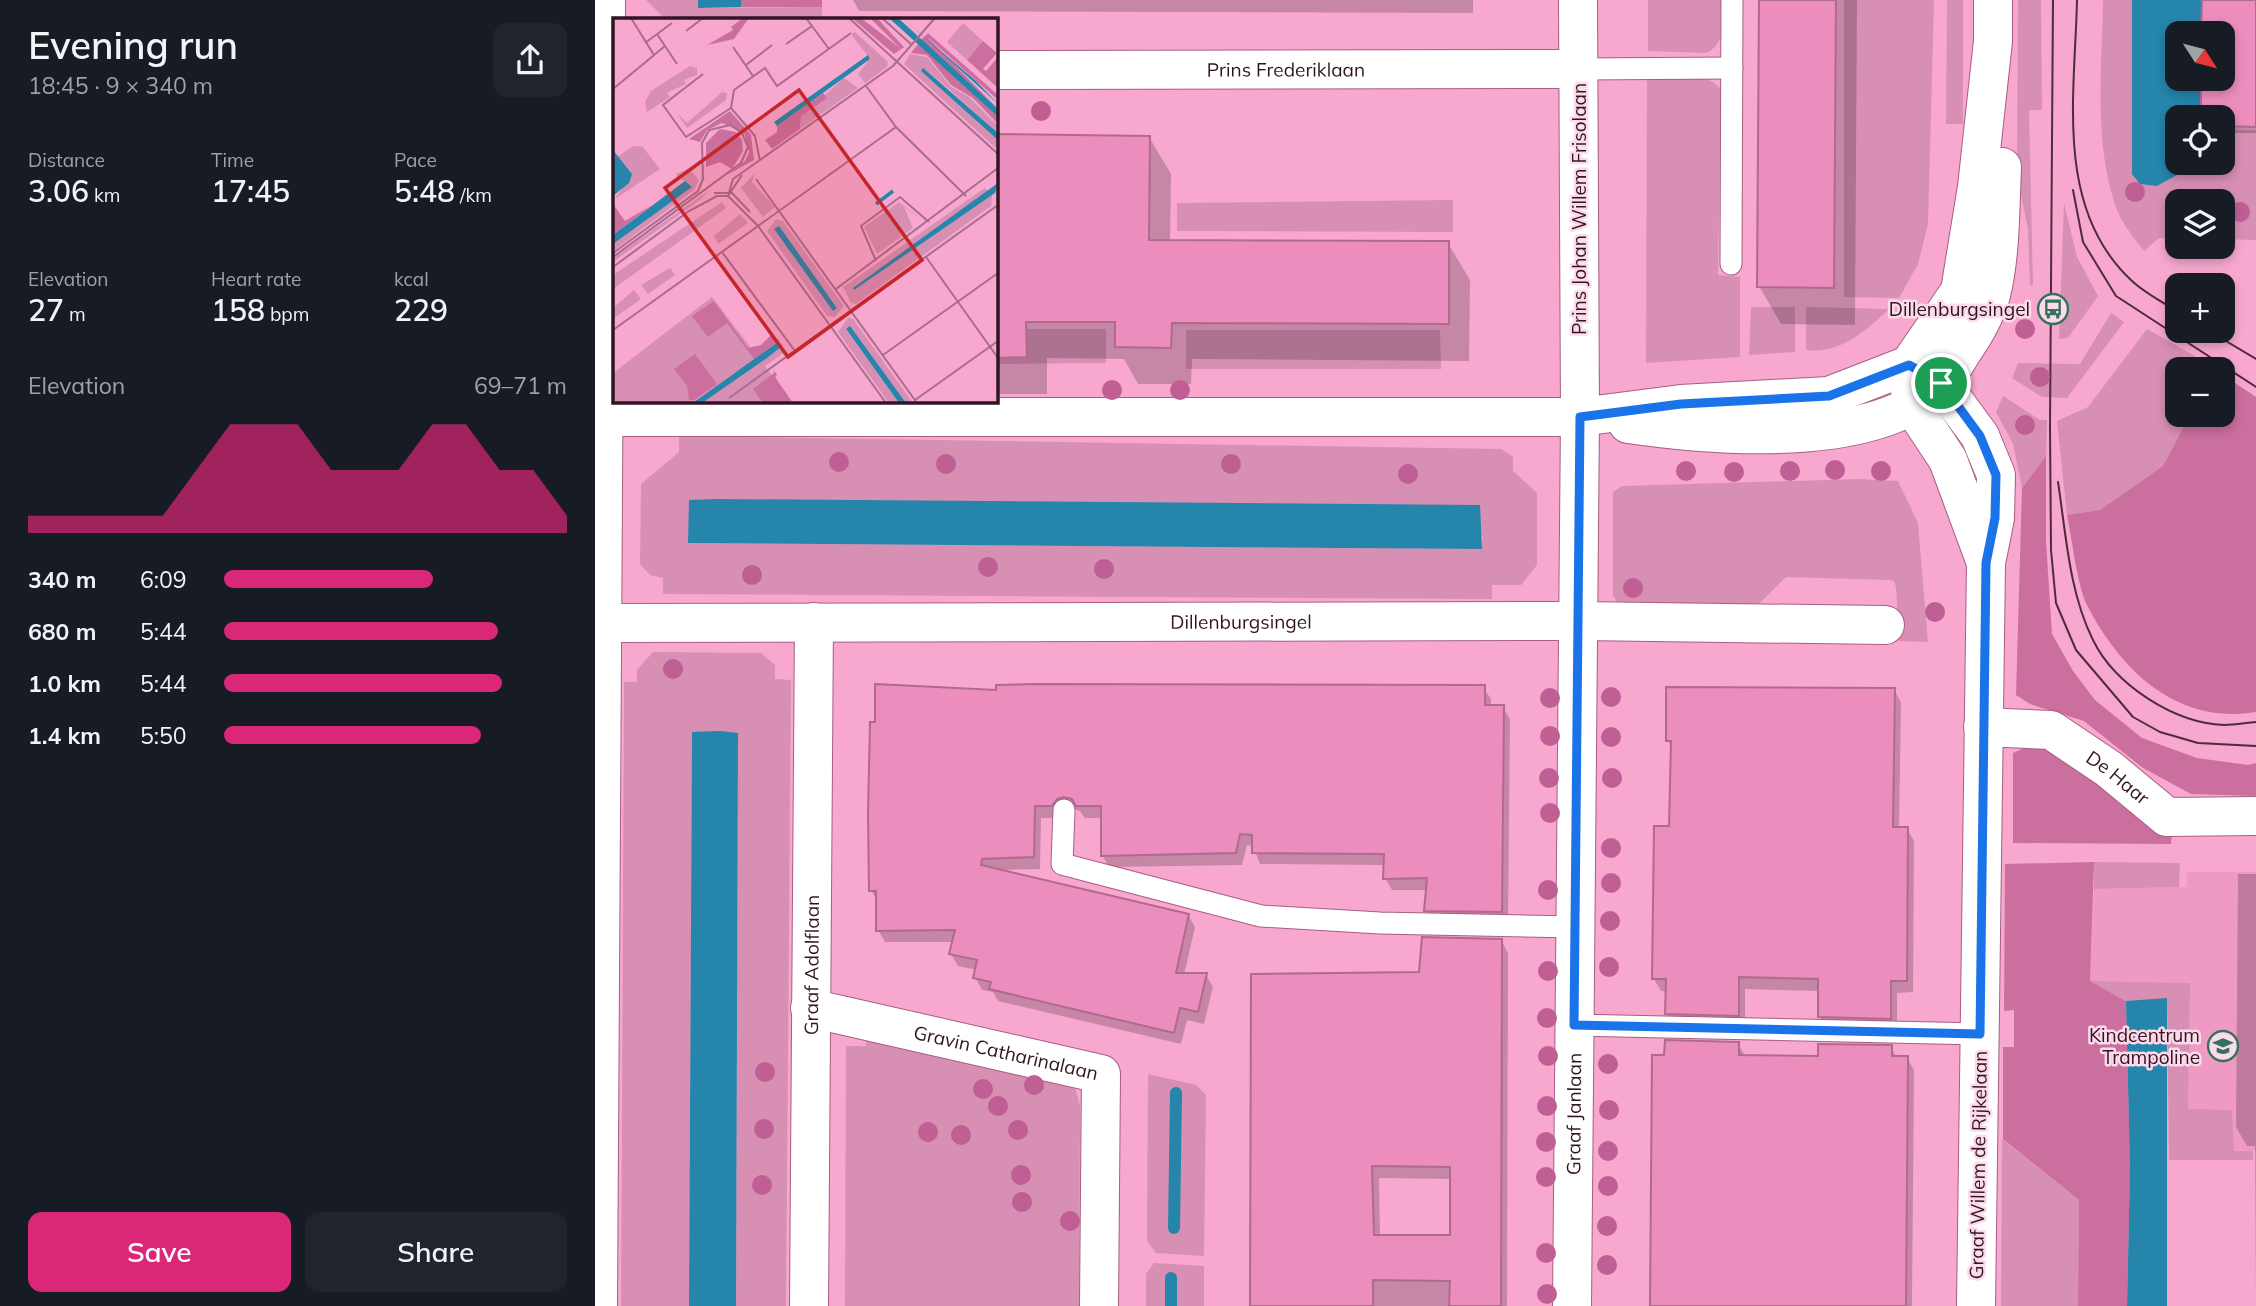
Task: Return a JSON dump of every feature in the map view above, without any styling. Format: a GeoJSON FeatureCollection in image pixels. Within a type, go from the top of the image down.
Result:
{"type":"FeatureCollection","features":[{"type":"Feature","properties":{"kind":"street"},"geometry":{"type":"LineString","coordinates":[[598,1306],[600,184],[610,73],[606,0]]}},
{"type":"Feature","properties":{"kind":"street","name":"Prins Johan Willem Frisolaan"},"geometry":{"type":"LineString","coordinates":[[1578,0],[1580,417]]}},
{"type":"Feature","properties":{"kind":"street"},"geometry":{"type":"LineString","coordinates":[[599,417],[1580,417],[1681,432],[1782,433],[1828,431],[1868,422],[1920,384],[1960,291],[1977,187],[1993,41],[1993,0]]}},
{"type":"Feature","properties":{"kind":"street","name":"Prins Frederiklaan"},"geometry":{"type":"LineString","coordinates":[[997,70],[1579,69]]}},
{"type":"Feature","properties":{"kind":"street","name":"Graaf Willem de Rijkelaan"},"geometry":{"type":"LineString","coordinates":[[1920,384],[1986,563],[1976,1306]]}},
{"type":"Feature","properties":{"kind":"street","name":"Graaf Janlaan"},"geometry":{"type":"LineString","coordinates":[[1572,1306],[1580,417]]}},
{"type":"Feature","properties":{"kind":"street","name":"Dillenburgsingel"},"geometry":{"type":"LineString","coordinates":[[599,623],[1579,621],[1885,625]]}},
{"type":"Feature","properties":{"kind":"street","name":"Graaf Adolflaan"},"geometry":{"type":"LineString","coordinates":[[809,1306],[814,622]]}},
{"type":"Feature","properties":{"kind":"street","name":"De Haar"},"geometry":{"type":"LineString","coordinates":[[1983,727],[2051,730],[2109,769],[2167,817],[2256,817]]}},
{"type":"Feature","properties":{"kind":"street","name":"Gravin Catharinalaan"},"geometry":{"type":"LineString","coordinates":[[810,1008],[1101,1074],[1099,1306]]}},
{"type":"Feature","properties":{"kind":"lane"},"geometry":{"type":"LineString","coordinates":[[1731,264],[1732,0]]}},
{"type":"Feature","properties":{"kind":"lane"},"geometry":{"type":"LineString","coordinates":[[1579,69],[1732,68]]}},
{"type":"Feature","properties":{"kind":"lane"},"geometry":{"type":"LineString","coordinates":[[1065,810],[1062,864],[1261,916],[1380,923],[1575,927]]}},
{"type":"Feature","properties":{"kind":"lane"},"geometry":{"type":"LineString","coordinates":[[1574,1025],[1980,1034]]}},
{"type":"Feature","properties":{"kind":"shaded area"},"geometry":{"type":"Polygon","coordinates":[[[646,0],[698,0],[698,8],[822,7],[822,18],[664,18],[646,0]]]}},
{"type":"Feature","properties":{"kind":"shaded area"},"geometry":{"type":"Polygon","coordinates":[[[741,0],[822,0],[822,7],[741,7],[741,0]]]}},
{"type":"Feature","properties":{"kind":"shaded area"},"geometry":{"type":"Polygon","coordinates":[[[1648,0],[1722,0],[1722,30],[1717,44],[1706,53],[1648,51],[1648,0]]]}},
{"type":"Feature","properties":{"kind":"shaded area"},"geometry":{"type":"Polygon","coordinates":[[[1844,0],[1934,0],[1928,224],[1918,264],[1899,298],[1844,297],[1844,0]]]}},
{"type":"Feature","properties":{"kind":"shaded area"},"geometry":{"type":"Polygon","coordinates":[[[1947,0],[1963,0],[1963,124],[1946,124],[1947,0]]]}},
{"type":"Feature","properties":{"kind":"shaded area"},"geometry":{"type":"Polygon","coordinates":[[[2018,0],[2041,0],[2042,110],[2029,110],[2033,285],[2030,285],[2028,229],[2017,175],[2018,0]]]}},
{"type":"Feature","properties":{"kind":"shaded area"},"geometry":{"type":"Polygon","coordinates":[[[2103,0],[2132,0],[2132,174],[2157,186],[2177,175],[2235,175],[2235,130],[2256,130],[2256,240],[2235,239],[2235,189],[2165,189],[2165,238],[2159,238],[2144,251],[2117,210],[2109,185],[2102,133],[2103,0]]]}},
{"type":"Feature","properties":{"kind":"shaded area"},"geometry":{"type":"Polygon","coordinates":[[[1647,77],[1697,77],[1715,83],[1721,90],[1718,275],[1740,277],[1740,357],[1646,363],[1647,77]]]}},
{"type":"Feature","properties":{"kind":"shaded area"},"geometry":{"type":"Polygon","coordinates":[[[1453,200],[1453,232],[1177,231],[1177,203],[1453,200]]]}},
{"type":"Feature","properties":{"kind":"shaded area"},"geometry":{"type":"Polygon","coordinates":[[[2064,203],[2077,257],[2098,296],[2068,338],[2059,339],[2064,203]]]}},
{"type":"Feature","properties":{"kind":"shaded area"},"geometry":{"type":"Polygon","coordinates":[[[1751,307],[1795,307],[1795,352],[1749,355],[1751,307]]]}},
{"type":"Feature","properties":{"kind":"shaded area"},"geometry":{"type":"Polygon","coordinates":[[[1806,307],[1889,309],[1862,333],[1841,345],[1806,350],[1806,307]]]}},
{"type":"Feature","properties":{"kind":"shaded area"},"geometry":{"type":"Polygon","coordinates":[[[2111,313],[2124,322],[2067,398],[2042,397],[2012,378],[2018,363],[2080,364],[2111,313]]]}},
{"type":"Feature","properties":{"kind":"shaded area"},"geometry":{"type":"Polygon","coordinates":[[[997,329],[1106,329],[1106,363],[997,364],[997,329]]]}},
{"type":"Feature","properties":{"kind":"shaded area"},"geometry":{"type":"Polygon","coordinates":[[[2147,329],[2165,339],[2165,343],[2172,343],[2195,356],[2165,357],[2165,427],[2184,427],[2163,466],[2100,510],[2067,515],[2057,421],[2088,407],[2147,329]]]}},
{"type":"Feature","properties":{"kind":"shaded area"},"geometry":{"type":"Polygon","coordinates":[[[1186,330],[1440,330],[1441,369],[1186,369],[1186,330]]]}},
{"type":"Feature","properties":{"kind":"shaded area"},"geometry":{"type":"Polygon","coordinates":[[[2235,383],[2256,397],[2256,712],[2227,714],[2201,710],[2177,701],[2155,688],[2117,651],[2083,596],[2067,515],[2100,510],[2163,466],[2184,427],[2235,427],[2235,383]]]}},
{"type":"Feature","properties":{"kind":"shaded area"},"geometry":{"type":"Polygon","coordinates":[[[2003,396],[2040,420],[2047,420],[2046,456],[2022,488],[2013,444],[1996,412],[2003,396]]]}},
{"type":"Feature","properties":{"kind":"shaded area"},"geometry":{"type":"Polygon","coordinates":[[[679,436],[1501,449],[1513,457],[1513,471],[1537,493],[1537,565],[1521,585],[1492,585],[1492,599],[663,594],[663,578],[650,575],[640,564],[641,484],[679,452],[679,436]],[[1483,536],[688,543],[1481,549],[1483,536]]]}},
{"type":"Feature","properties":{"kind":"shaded area"},"geometry":{"type":"Polygon","coordinates":[[[2046,456],[2046,542],[2052,634],[2073,671],[2095,700],[2142,738],[2197,758],[2248,765],[2256,763],[2256,796],[2191,794],[2143,768],[2084,721],[2030,704],[2016,695],[2022,488],[2046,456]]]}},
{"type":"Feature","properties":{"kind":"shaded area"},"geometry":{"type":"Polygon","coordinates":[[[1860,479],[1898,481],[1918,523],[1928,642],[1899,641],[1896,587],[1894,581],[1889,580],[1786,577],[1750,613],[1623,613],[1613,595],[1613,492],[1622,486],[1860,479]]]}},
{"type":"Feature","properties":{"kind":"shaded area"},"geometry":{"type":"Polygon","coordinates":[[[653,652],[761,653],[775,665],[775,679],[791,680],[786,1306],[736,1306],[738,733],[692,732],[689,1306],[621,1306],[624,682],[637,682],[637,670],[653,652]]]}},
{"type":"Feature","properties":{"kind":"shaded area"},"geometry":{"type":"Polygon","coordinates":[[[2048,746],[2172,832],[2171,844],[2013,843],[2013,753],[2024,748],[2048,746]]]}},
{"type":"Feature","properties":{"kind":"shaded area"},"geometry":{"type":"Polygon","coordinates":[[[2094,862],[2180,863],[2179,887],[2094,889],[2094,862]]]}},
{"type":"Feature","properties":{"kind":"shaded area"},"geometry":{"type":"Polygon","coordinates":[[[2094,862],[2090,981],[2126,1001],[2130,1169],[2127,1306],[2078,1306],[2079,1200],[2003,1139],[2003,1047],[2014,1047],[2014,1010],[2004,1011],[2005,864],[2094,862]]]}},
{"type":"Feature","properties":{"kind":"shaded area","name":"Kindcentrum Trampoline"},"geometry":{"type":"Polygon","coordinates":[[[2187,872],[2256,872],[2256,1151],[2234,1151],[2188,1109],[2189,983],[2090,981],[2094,889],[2187,887],[2187,872]]]}},
{"type":"Feature","properties":{"kind":"shaded area"},"geometry":{"type":"Polygon","coordinates":[[[2090,981],[2190,983],[2188,1109],[2232,1110],[2234,1151],[2253,1151],[2253,1160],[2169,1160],[2167,999],[2126,1001],[2090,981]]]}},
{"type":"Feature","properties":{"kind":"shaded area"},"geometry":{"type":"Polygon","coordinates":[[[866,1033],[1062,1079],[1076,1090],[1080,1106],[1079,1306],[845,1306],[846,1046],[866,1046],[866,1033]]]}},
{"type":"Feature","properties":{"kind":"shaded area"},"geometry":{"type":"Polygon","coordinates":[[[1148,1074],[1196,1085],[1206,1095],[1204,1256],[1156,1253],[1147,1241],[1148,1074]]]}},
{"type":"Feature","properties":{"kind":"shaded area"},"geometry":{"type":"Polygon","coordinates":[[[2002,1139],[2079,1200],[2078,1306],[2001,1306],[2002,1139]]]}},
{"type":"Feature","properties":{"kind":"shaded area"},"geometry":{"type":"Polygon","coordinates":[[[1154,1263],[1204,1266],[1204,1306],[1146,1306],[1146,1274],[1154,1263]]]}},
{"type":"Feature","properties":{"kind":"water"},"geometry":{"type":"Polygon","coordinates":[[[698,0],[741,0],[741,7],[698,8],[698,0]]]}},
{"type":"Feature","properties":{"kind":"water"},"geometry":{"type":"Polygon","coordinates":[[[2132,0],[2202,0],[2201,21],[2165,21],[2165,91],[2201,91],[2201,105],[2165,105],[2165,175],[2177,175],[2157,186],[2140,184],[2132,174],[2132,0]]]}},
{"type":"Feature","properties":{"kind":"water"},"geometry":{"type":"Polygon","coordinates":[[[689,500],[1480,505],[1482,549],[688,543],[689,500]]]}},
{"type":"Feature","properties":{"kind":"water"},"geometry":{"type":"Polygon","coordinates":[[[692,732],[738,733],[736,1306],[689,1306],[692,732]]]}},
{"type":"Feature","properties":{"kind":"water"},"geometry":{"type":"Polygon","coordinates":[[[2167,998],[2167,1306],[2127,1306],[2130,1169],[2126,1001],[2167,998]]]}},
{"type":"Feature","properties":{"kind":"building"},"geometry":{"type":"Polygon","coordinates":[[[1759,0],[1836,0],[1834,288],[1757,287],[1759,0]]]}},
{"type":"Feature","properties":{"kind":"building"},"geometry":{"type":"Polygon","coordinates":[[[2202,0],[2256,0],[2256,127],[2235,126],[2235,105],[2201,105],[2201,91],[2235,91],[2235,21],[2201,21],[2202,0]]]}},
{"type":"Feature","properties":{"kind":"building"},"geometry":{"type":"Polygon","coordinates":[[[997,134],[1150,136],[1149,240],[1449,241],[1449,324],[1172,323],[1171,348],[1115,347],[1115,322],[1026,322],[1027,357],[997,358],[997,134]]]}},
{"type":"Feature","properties":{"kind":"building"},"geometry":{"type":"Polygon","coordinates":[[[875,684],[996,690],[996,685],[1034,684],[1485,685],[1485,705],[1504,705],[1502,912],[1424,911],[1427,878],[1383,879],[1384,854],[1252,853],[1252,835],[1240,834],[1236,853],[1101,856],[1101,806],[1076,806],[1072,799],[1064,797],[1057,799],[1052,806],[1035,806],[1034,857],[982,859],[981,865],[1189,914],[1176,973],[1207,973],[1198,1012],[1180,1008],[1174,1033],[989,989],[991,982],[973,978],[977,960],[949,954],[955,930],[876,931],[876,891],[869,891],[868,814],[870,722],[875,722],[875,684]]]}},
{"type":"Feature","properties":{"kind":"building"},"geometry":{"type":"Polygon","coordinates":[[[1666,687],[1895,688],[1893,827],[1908,827],[1907,981],[1891,981],[1891,1019],[1818,1017],[1818,979],[1739,977],[1739,1016],[1665,1014],[1666,979],[1652,979],[1654,826],[1669,826],[1671,741],[1666,741],[1666,687]]]}},
{"type":"Feature","properties":{"kind":"building"},"geometry":{"type":"Polygon","coordinates":[[[1422,937],[1502,939],[1501,1306],[1449,1306],[1450,1281],[1373,1280],[1373,1306],[1250,1306],[1251,974],[1419,972],[1422,937]],[[1372,1166],[1374,1235],[1450,1235],[1450,1167],[1372,1166]]]}},
{"type":"Feature","properties":{"kind":"building"},"geometry":{"type":"Polygon","coordinates":[[[1665,1040],[1739,1042],[1739,1055],[1818,1056],[1818,1044],[1892,1045],[1892,1056],[1908,1056],[1906,1306],[1650,1306],[1652,1055],[1664,1055],[1665,1040]]]}},
{"type":"Feature","properties":{"kind":"waterway"},"geometry":{"type":"LineString","coordinates":[[1174,1228],[1176,1093]]}},
{"type":"Feature","properties":{"kind":"waterway"},"geometry":{"type":"LineString","coordinates":[[1171,1278],[1171,1306]]}},
{"type":"Feature","properties":{"kind":"tram line"},"geometry":{"type":"LineString","coordinates":[[2053,0],[2050,427],[2051,550],[2056,603],[2076,650],[2133,717],[2160,732],[2198,743],[2256,746]]}},
{"type":"Feature","properties":{"kind":"tram line"},"geometry":{"type":"LineString","coordinates":[[2077,0],[2073,112],[2075,149],[2080,185],[2090,220],[2107,252],[2132,281],[2165,304]]}},
{"type":"Feature","properties":{"kind":"tram line"},"geometry":{"type":"LineString","coordinates":[[2073,190],[2083,242],[2116,296],[2256,387]]}},
{"type":"Feature","properties":{"kind":"tram line"},"geometry":{"type":"LineString","coordinates":[[2229,343],[2256,359]]}},
{"type":"Feature","properties":{"kind":"tram line"},"geometry":{"type":"LineString","coordinates":[[2058,482],[2073,583],[2093,640],[2116,672],[2148,699],[2186,717],[2224,725],[2256,722]]}},
{"type":"Feature","properties":{"kind":"place","name":"Dillenburgsingel"},"geometry":{"type":"Point","coordinates":[2053,309]}},
{"type":"Feature","properties":{"kind":"place","name":"Kindcentrum Trampoline"},"geometry":{"type":"Point","coordinates":[2223,1046]}},
{"type":"Feature","properties":{"kind":"route"},"geometry":{"type":"LineString","coordinates":[[1909,365],[1941,383],[1980,436],[1996,475],[1995,518],[1986,563],[1980,1034],[1574,1025],[1580,417],[1681,404],[1829,396],[1909,365]]}}]}
